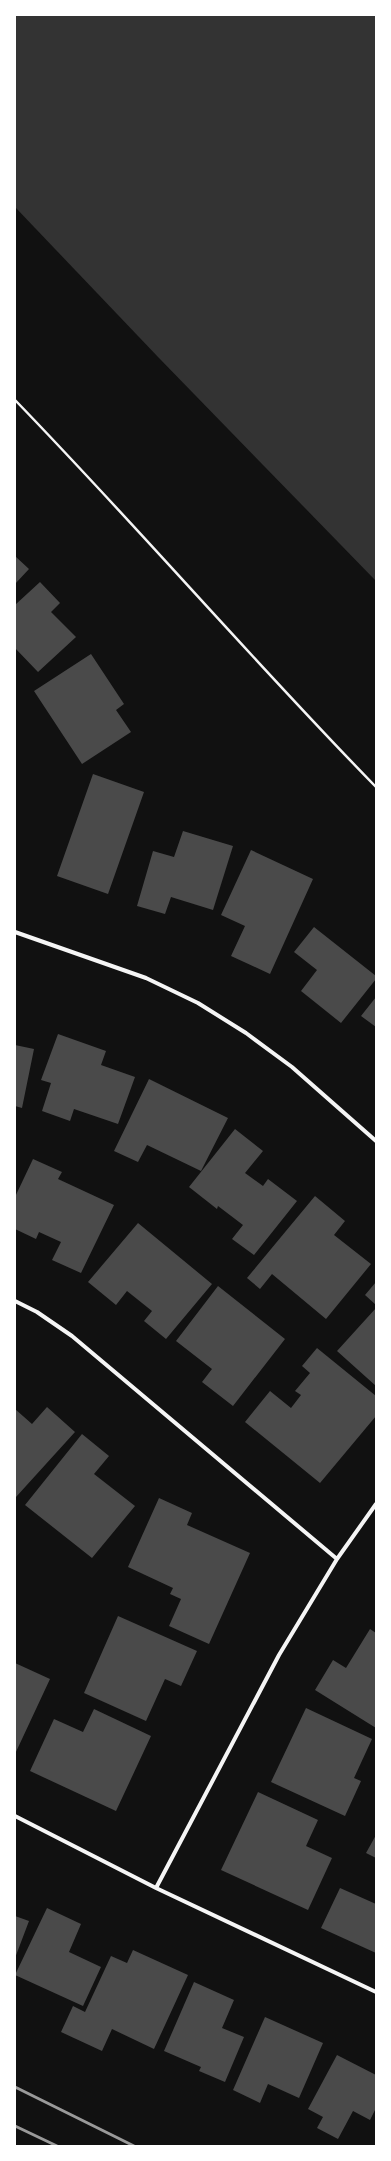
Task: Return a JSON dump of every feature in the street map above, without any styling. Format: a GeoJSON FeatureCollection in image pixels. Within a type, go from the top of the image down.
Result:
{"type":"FeatureCollection","features":[{"type":"Feature","properties":{"kind":"street"},"geometry":{"type":"LineString","coordinates":[[15,932],[146,978],[198,1003],[246,1033],[292,1067],[376,1141]]}},
{"type":"Feature","properties":{"kind":"street"},"geometry":{"type":"LineString","coordinates":[[15,1301],[37,1312],[72,1336],[337,1560]]}},
{"type":"Feature","properties":{"kind":"street"},"geometry":{"type":"LineString","coordinates":[[156,1888],[279,1655],[337,1560],[376,1504]]}},
{"type":"Feature","properties":{"kind":"street"},"geometry":{"type":"LineString","coordinates":[[15,1816],[156,1888],[376,1992]]}},
{"type":"Feature","properties":{"kind":"path"},"geometry":{"type":"LineString","coordinates":[[15,400],[83,470],[306,715],[376,787]]}},
{"type":"Feature","properties":{"kind":"shaded area"},"geometry":{"type":"Polygon","coordinates":[[[15,15],[376,15],[376,581],[159,358],[15,207],[15,15]]]}},
{"type":"Feature","properties":{"kind":"building"},"geometry":{"type":"Polygon","coordinates":[[[15,556],[29,569],[15,584],[15,556]]]}},
{"type":"Feature","properties":{"kind":"building"},"geometry":{"type":"Polygon","coordinates":[[[40,582],[60,603],[51,612],[76,637],[38,672],[15,648],[15,605],[40,582]]]}},
{"type":"Feature","properties":{"kind":"building"},"geometry":{"type":"Polygon","coordinates":[[[91,654],[124,704],[116,710],[131,732],[82,764],[34,691],[91,654]]]}},
{"type":"Feature","properties":{"kind":"building"},"geometry":{"type":"Polygon","coordinates":[[[93,774],[144,792],[108,894],[57,876],[93,774]]]}},
{"type":"Feature","properties":{"kind":"building"},"geometry":{"type":"Polygon","coordinates":[[[183,831],[233,846],[213,910],[171,897],[165,914],[137,906],[153,851],[174,857],[183,831]]]}},
{"type":"Feature","properties":{"kind":"building"},"geometry":{"type":"Polygon","coordinates":[[[251,850],[313,879],[270,974],[231,956],[245,926],[221,915],[251,850]]]}},
{"type":"Feature","properties":{"kind":"building"},"geometry":{"type":"Polygon","coordinates":[[[314,927],[376,976],[376,979],[341,1023],[301,991],[317,970],[294,952],[314,927]]]}},
{"type":"Feature","properties":{"kind":"building"},"geometry":{"type":"Polygon","coordinates":[[[376,997],[376,1027],[361,1016],[376,997]]]}},
{"type":"Feature","properties":{"kind":"building"},"geometry":{"type":"Polygon","coordinates":[[[58,1034],[106,1051],[101,1065],[135,1077],[118,1124],[74,1109],[70,1121],[42,1111],[51,1083],[41,1080],[58,1034]]]}},
{"type":"Feature","properties":{"kind":"building"},"geometry":{"type":"Polygon","coordinates":[[[15,1045],[34,1049],[22,1108],[15,1106],[15,1045]]]}},
{"type":"Feature","properties":{"kind":"building"},"geometry":{"type":"Polygon","coordinates":[[[149,1079],[228,1118],[201,1171],[147,1145],[138,1162],[114,1151],[149,1079]]]}},
{"type":"Feature","properties":{"kind":"building"},"geometry":{"type":"Polygon","coordinates":[[[235,1129],[263,1151],[245,1173],[263,1186],[268,1179],[297,1201],[254,1255],[232,1239],[243,1225],[218,1206],[217,1209],[189,1187],[235,1129]]]}},
{"type":"Feature","properties":{"kind":"building"},"geometry":{"type":"Polygon","coordinates":[[[33,1159],[62,1172],[58,1179],[114,1205],[81,1273],[52,1260],[61,1242],[39,1232],[36,1239],[15,1229],[15,1197],[33,1159]]]}},
{"type":"Feature","properties":{"kind":"building"},"geometry":{"type":"Polygon","coordinates":[[[315,1196],[345,1221],[334,1235],[371,1264],[326,1319],[272,1274],[260,1289],[247,1278],[315,1196]]]}},
{"type":"Feature","properties":{"kind":"building"},"geometry":{"type":"Polygon","coordinates":[[[138,1223],[212,1284],[166,1339],[144,1321],[152,1311],[127,1291],[116,1305],[88,1282],[138,1223]]]}},
{"type":"Feature","properties":{"kind":"building"},"geometry":{"type":"Polygon","coordinates":[[[376,1282],[376,1305],[365,1295],[376,1282]]]}},
{"type":"Feature","properties":{"kind":"building"},"geometry":{"type":"Polygon","coordinates":[[[218,1286],[285,1339],[233,1406],[202,1382],[212,1369],[176,1341],[218,1286]]]}},
{"type":"Feature","properties":{"kind":"building"},"geometry":{"type":"Polygon","coordinates":[[[376,1308],[376,1386],[337,1351],[376,1308]]]}},
{"type":"Feature","properties":{"kind":"building"},"geometry":{"type":"Polygon","coordinates":[[[317,1348],[376,1396],[376,1416],[320,1483],[245,1422],[270,1391],[291,1408],[301,1395],[295,1391],[310,1373],[302,1366],[317,1348]]]}},
{"type":"Feature","properties":{"kind":"building"},"geometry":{"type":"Polygon","coordinates":[[[47,1407],[75,1432],[16,1497],[15,1409],[32,1424],[47,1407]]]}},
{"type":"Feature","properties":{"kind":"building"},"geometry":{"type":"Polygon","coordinates":[[[82,1434],[109,1456],[94,1474],[135,1506],[92,1558],[25,1505],[82,1434]]]}},
{"type":"Feature","properties":{"kind":"building"},"geometry":{"type":"Polygon","coordinates":[[[159,1498],[192,1513],[187,1525],[250,1553],[209,1644],[169,1626],[181,1599],[170,1594],[173,1588],[128,1567],[159,1498]]]}},
{"type":"Feature","properties":{"kind":"building"},"geometry":{"type":"Polygon","coordinates":[[[118,1616],[197,1651],[181,1686],[165,1679],[146,1721],[84,1693],[118,1616]]]}},
{"type":"Feature","properties":{"kind":"building"},"geometry":{"type":"Polygon","coordinates":[[[370,1629],[376,1633],[376,1728],[315,1690],[333,1660],[346,1668],[370,1629]]]}},
{"type":"Feature","properties":{"kind":"building"},"geometry":{"type":"Polygon","coordinates":[[[15,1663],[50,1679],[15,1754],[15,1663]]]}},
{"type":"Feature","properties":{"kind":"building"},"geometry":{"type":"Polygon","coordinates":[[[306,1708],[372,1739],[354,1778],[361,1781],[345,1816],[271,1782],[306,1708]]]}},
{"type":"Feature","properties":{"kind":"building"},"geometry":{"type":"Polygon","coordinates":[[[94,1709],[151,1736],[116,1811],[30,1771],[54,1719],[83,1732],[94,1709]]]}},
{"type":"Feature","properties":{"kind":"building"},"geometry":{"type":"Polygon","coordinates":[[[258,1792],[318,1820],[306,1846],[332,1858],[308,1910],[221,1870],[258,1792]]]}},
{"type":"Feature","properties":{"kind":"building"},"geometry":{"type":"Polygon","coordinates":[[[376,1835],[376,1858],[366,1853],[376,1835]]]}},
{"type":"Feature","properties":{"kind":"building"},"geometry":{"type":"Polygon","coordinates":[[[340,1888],[376,1904],[376,1953],[321,1928],[340,1888]]]}},
{"type":"Feature","properties":{"kind":"building"},"geometry":{"type":"Polygon","coordinates":[[[47,1908],[81,1924],[69,1952],[101,1967],[83,2006],[15,1975],[47,1908]]]}},
{"type":"Feature","properties":{"kind":"building"},"geometry":{"type":"Polygon","coordinates":[[[15,1916],[29,1921],[15,1958],[15,1916]]]}},
{"type":"Feature","properties":{"kind":"building"},"geometry":{"type":"Polygon","coordinates":[[[133,1950],[188,1975],[154,2049],[112,2029],[102,2051],[61,2032],[73,2006],[85,2012],[111,1956],[127,1963],[133,1950]]]}},
{"type":"Feature","properties":{"kind":"building"},"geometry":{"type":"Polygon","coordinates":[[[194,1982],[234,2000],[222,2028],[244,2037],[225,2082],[199,2071],[201,2067],[164,2051],[194,1982]]]}},
{"type":"Feature","properties":{"kind":"building"},"geometry":{"type":"Polygon","coordinates":[[[265,2017],[323,2043],[299,2098],[268,2084],[260,2103],[233,2090],[265,2017]]]}},
{"type":"Feature","properties":{"kind":"building"},"geometry":{"type":"Polygon","coordinates":[[[337,2055],[376,2075],[376,2108],[370,2120],[353,2111],[338,2139],[317,2128],[323,2117],[308,2109],[337,2055]]]}},
{"type":"Feature","properties":{"kind":"railway"},"geometry":{"type":"LineString","coordinates":[[15,2087],[134,2146]]}},
{"type":"Feature","properties":{"kind":"railway"},"geometry":{"type":"LineString","coordinates":[[15,2126],[57,2146]]}}]}
